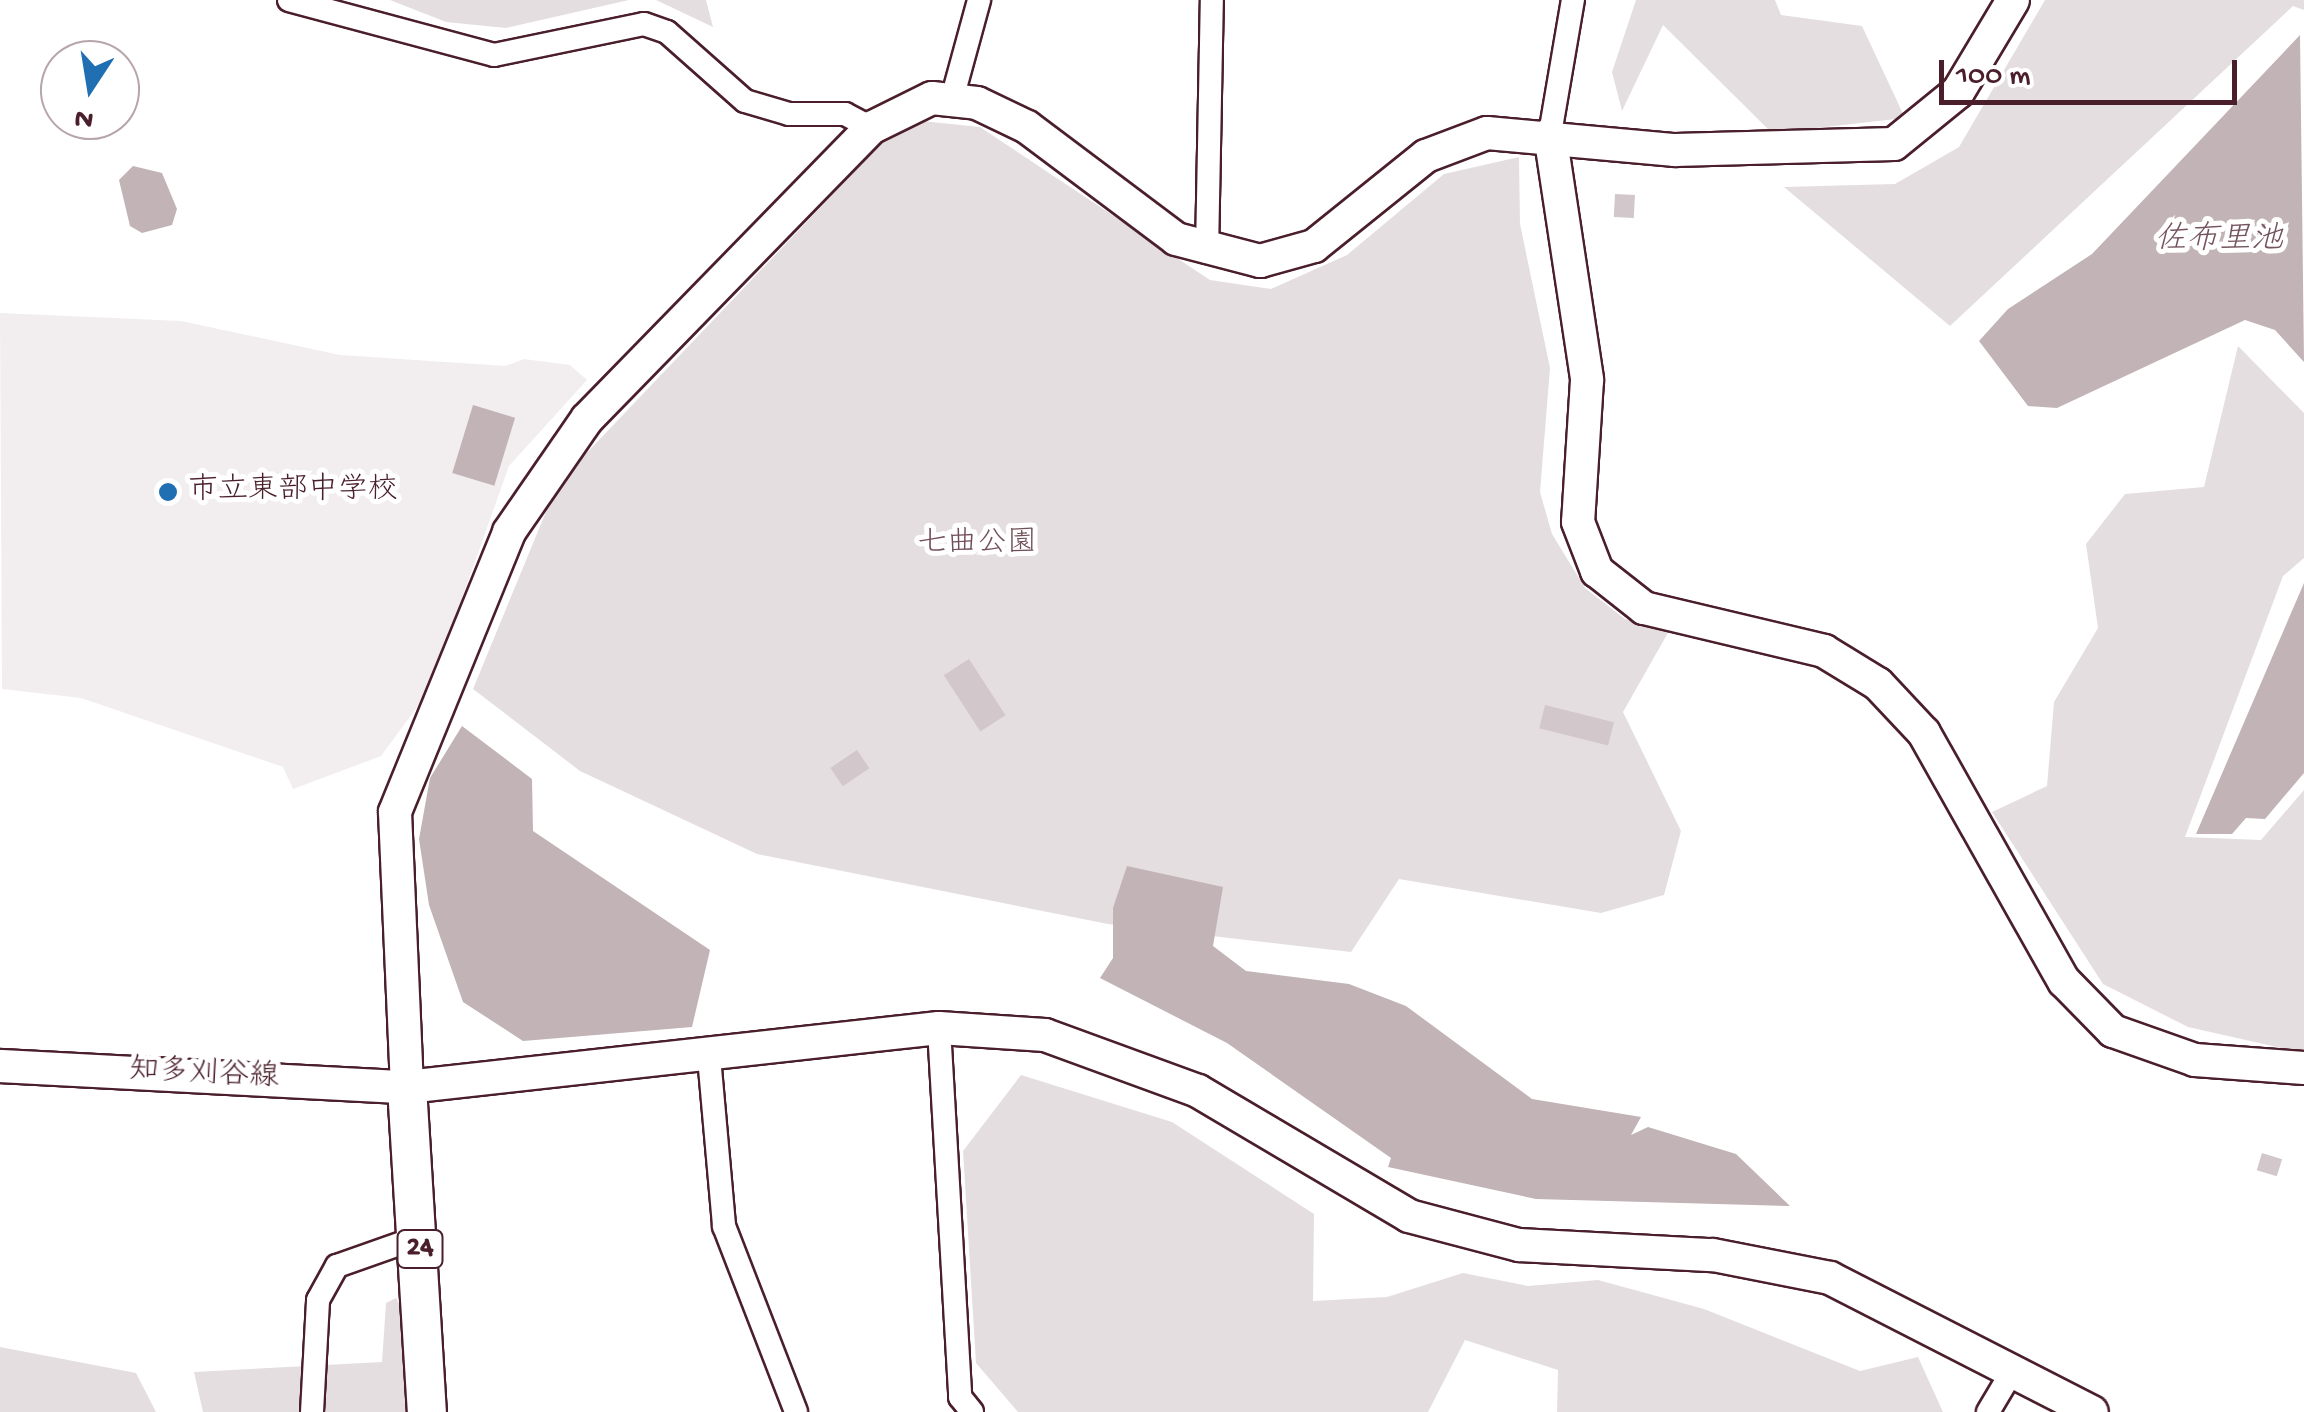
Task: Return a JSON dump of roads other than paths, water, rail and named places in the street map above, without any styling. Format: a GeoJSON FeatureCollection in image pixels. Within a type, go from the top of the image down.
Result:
{"type":"FeatureCollection","features":[{"type":"Feature","properties":{"kind":"main road","name":"24"},"geometry":{"type":"LineString","coordinates":[[407,1086],[427,1412]]}},
{"type":"Feature","properties":{"kind":"street"},"geometry":{"type":"LineString","coordinates":[[290,0],[494,56],[644,24],[667,32],[745,101],[789,114],[845,114],[870,128]]}},
{"type":"Feature","properties":{"kind":"street"},"geometry":{"type":"LineString","coordinates":[[952,99],[979,0]]}},
{"type":"Feature","properties":{"kind":"street"},"geometry":{"type":"LineString","coordinates":[[1207,252],[1212,0]]}},
{"type":"Feature","properties":{"kind":"street"},"geometry":{"type":"LineString","coordinates":[[1573,0],[1550,134],[1586,380],[1578,522],[1597,571],[1644,608],[1824,652],[1878,684],[1934,748],[2064,981],[2114,1031],[2195,1060],[2304,1068]]}},
{"type":"Feature","properties":{"kind":"street"},"geometry":{"type":"LineString","coordinates":[[407,1086],[395,812],[508,532],[587,419],[870,128],[907,105],[952,99],[1027,127],[1155,226],[1207,252],[1288,255],[1346,224],[1442,147],[1487,133],[1550,134],[1675,150],[1894,144],[1958,92],[2013,0]]}},
{"type":"Feature","properties":{"kind":"street"},"geometry":{"type":"LineString","coordinates":[[940,1028],[960,1398],[972,1412]]}},
{"type":"Feature","properties":{"kind":"street","name":"知多刈谷線"},"geometry":{"type":"LineString","coordinates":[[0,1066],[407,1086],[940,1028],[1044,1036],[1147,1066],[1353,1189],[1457,1232],[1798,1270],[1889,1304],[2092,1412]]}},
{"type":"Feature","properties":{"kind":"street"},"geometry":{"type":"LineString","coordinates":[[709,1056],[724,1226],[796,1412]]}},
{"type":"Feature","properties":{"kind":"street"},"geometry":{"type":"LineString","coordinates":[[312,1412],[318,1300],[337,1266],[419,1237]]}},
{"type":"Feature","properties":{"kind":"street"},"geometry":{"type":"LineString","coordinates":[[1988,1412],[2013,1370]]}},
{"type":"Feature","properties":{"kind":"water","name":"佐布里池"},"geometry":{"type":"Polygon","coordinates":[[[2300,35],[2304,362],[2275,330],[2245,320],[2057,408],[2028,406],[1979,341],[2008,309],[2092,254],[2300,35]]]}},
{"type":"Feature","properties":{"kind":"water"},"geometry":{"type":"Polygon","coordinates":[[[133,166],[162,173],[177,209],[172,225],[142,233],[130,226],[119,180],[133,166]]]}},
{"type":"Feature","properties":{"kind":"water"},"geometry":{"type":"Polygon","coordinates":[[[473,405],[515,418],[494,486],[452,473],[473,405]]]}},
{"type":"Feature","properties":{"kind":"water"},"geometry":{"type":"Polygon","coordinates":[[[2304,583],[2304,773],[2265,819],[2246,818],[2232,834],[2196,834],[2304,583]]]}},
{"type":"Feature","properties":{"kind":"water"},"geometry":{"type":"Polygon","coordinates":[[[462,726],[532,779],[533,831],[710,950],[692,1027],[523,1041],[463,1002],[429,905],[419,839],[430,778],[462,726]]]}},
{"type":"Feature","properties":{"kind":"water"},"geometry":{"type":"Polygon","coordinates":[[[1127,866],[1223,887],[1213,946],[1246,971],[1349,984],[1406,1006],[1532,1099],[1641,1117],[1631,1135],[1648,1127],[1736,1154],[1790,1206],[1536,1199],[1388,1167],[1391,1158],[1227,1043],[1100,978],[1113,958],[1113,908],[1127,866]]]}},
{"type":"Feature","properties":{"kind":"place","name":"市立東部中学校"},"geometry":{"type":"Point","coordinates":[168,492]}},
{"type":"Feature","properties":{"kind":"park label","name":"七曲公園"},"geometry":{"type":"Point","coordinates":[977,545]}}]}
